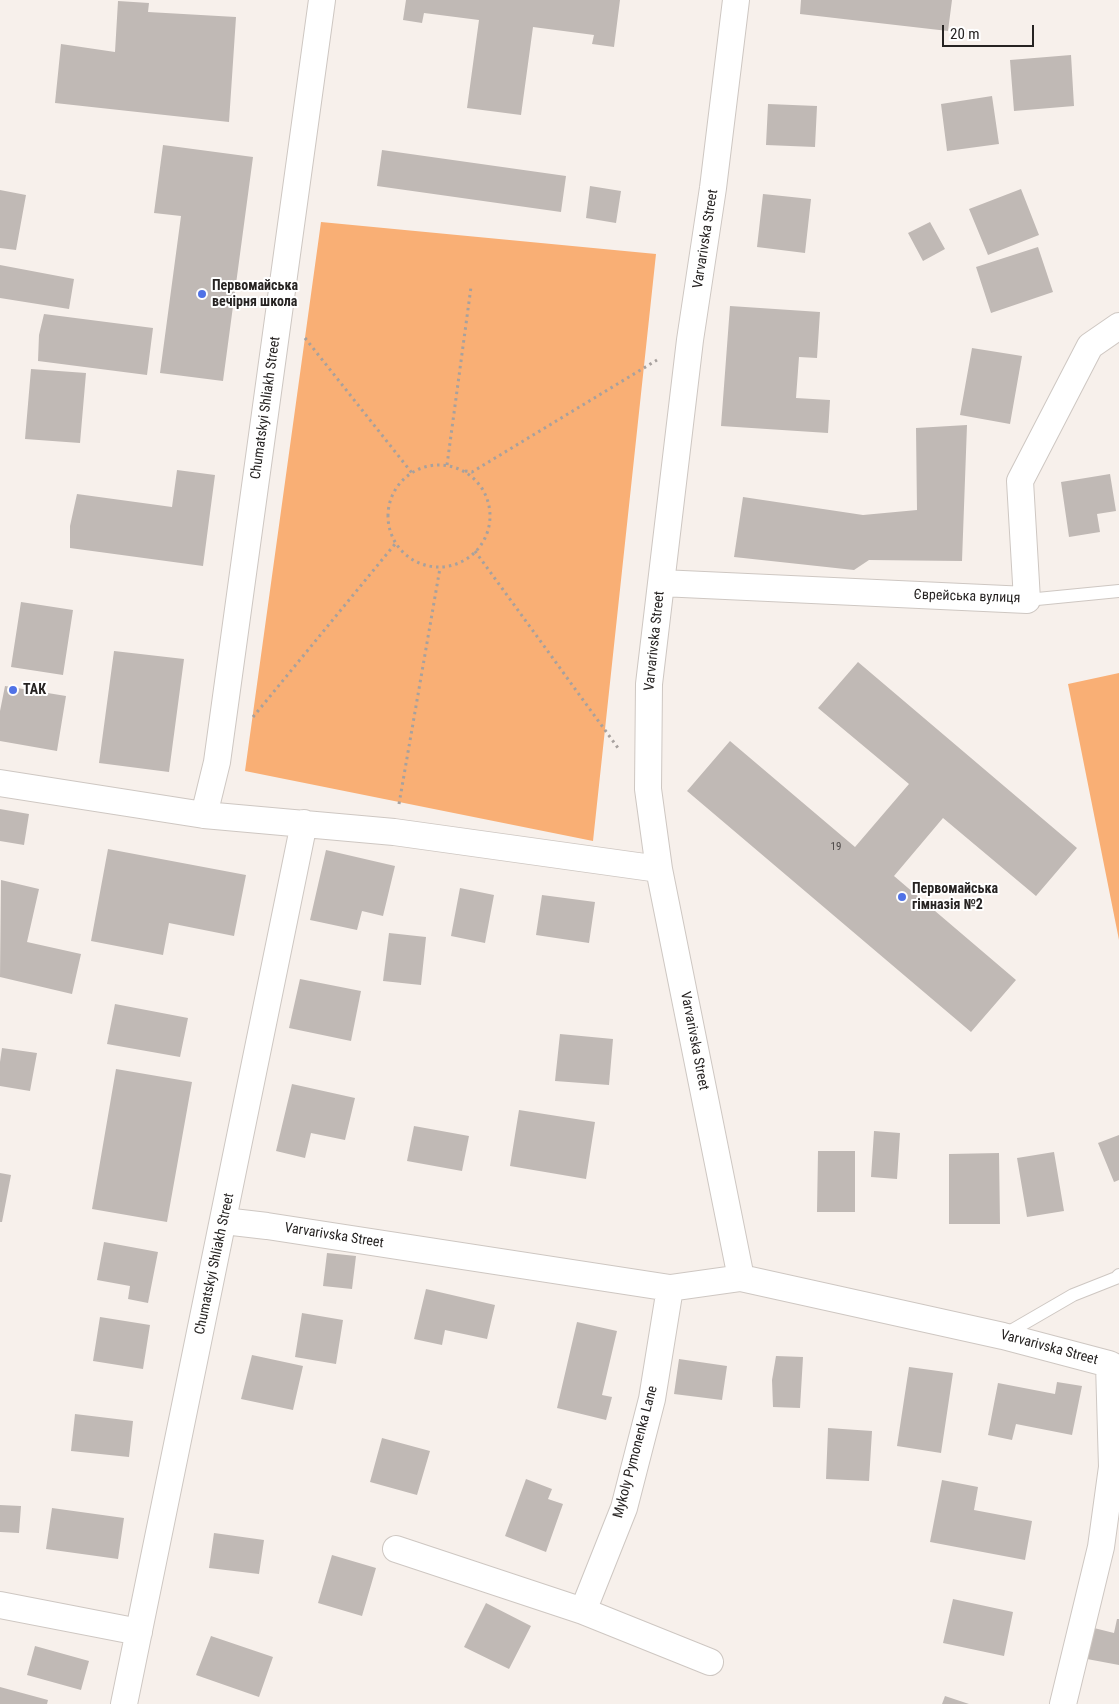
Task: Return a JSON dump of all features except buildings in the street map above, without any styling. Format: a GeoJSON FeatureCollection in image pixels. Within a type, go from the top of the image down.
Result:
{"type":"FeatureCollection","features":[{"type":"Feature","properties":{"kind":"street","name":"Chumatskyi Shliakh Street"},"geometry":{"type":"LineString","coordinates":[[204,815],[217,762],[322,0]]}},
{"type":"Feature","properties":{"kind":"street","name":"Varvarivska Street"},"geometry":{"type":"LineString","coordinates":[[736,0],[714,188],[690,340],[649,684],[648,789],[659,870],[741,1278]]}},
{"type":"Feature","properties":{"kind":"street","name":"Єврейська вулиця"},"geometry":{"type":"LineString","coordinates":[[661,583],[1028,600],[1020,481],[1090,346],[1119,326]]}},
{"type":"Feature","properties":{"kind":"street"},"geometry":{"type":"LineString","coordinates":[[0,784],[204,815],[394,832],[659,870]]}},
{"type":"Feature","properties":{"kind":"street","name":"Chumatskyi Shliakh Street"},"geometry":{"type":"LineString","coordinates":[[124,1704],[304,823]]}},
{"type":"Feature","properties":{"kind":"street","name":"Varvarivska Street"},"geometry":{"type":"LineString","coordinates":[[224,1221],[670,1288],[741,1278],[1003,1336],[1114,1367],[1112,1467],[1100,1546],[1063,1704]]}},
{"type":"Feature","properties":{"kind":"street","name":"Mykoly Pymonenka Lane"},"geometry":{"type":"LineString","coordinates":[[583,1611],[624,1508],[652,1399],[670,1288]]}},
{"type":"Feature","properties":{"kind":"street"},"geometry":{"type":"LineString","coordinates":[[396,1549],[583,1611],[710,1662]]}},
{"type":"Feature","properties":{"kind":"street"},"geometry":{"type":"LineString","coordinates":[[0,1605],[139,1632]]}},
{"type":"Feature","properties":{"kind":"lane"},"geometry":{"type":"LineString","coordinates":[[1028,600],[1119,591]]}},
{"type":"Feature","properties":{"kind":"lane"},"geometry":{"type":"LineString","coordinates":[[1003,1336],[1072,1295],[1116,1278],[1119,1275]]}},
{"type":"Feature","properties":{"kind":"path"},"geometry":{"type":"LineString","coordinates":[[447,465],[471,288]]}},
{"type":"Feature","properties":{"kind":"path"},"geometry":{"type":"LineString","coordinates":[[280,306],[412,473]]}},
{"type":"Feature","properties":{"kind":"path"},"geometry":{"type":"LineString","coordinates":[[464,471],[479,484],[488,500],[490,518],[482,544],[470,557],[454,566],[440,568],[422,566],[407,558],[395,544],[387,528],[386,518],[389,500],[417,469],[435,464],[447,465],[472,472],[690,340]]}},
{"type":"Feature","properties":{"kind":"path"},"geometry":{"type":"LineString","coordinates":[[247,724],[395,544]]}},
{"type":"Feature","properties":{"kind":"path"},"geometry":{"type":"LineString","coordinates":[[475,551],[619,750]]}},
{"type":"Feature","properties":{"kind":"path"},"geometry":{"type":"LineString","coordinates":[[394,832],[440,568]]}},
{"type":"Feature","properties":{"kind":"shaded area"},"geometry":{"type":"Polygon","coordinates":[[[321,222],[656,254],[593,841],[245,771],[321,222]]]}},
{"type":"Feature","properties":{"kind":"shaded area"},"geometry":{"type":"Polygon","coordinates":[[[1119,673],[1119,940],[1068,684],[1119,673]]]}},
{"type":"Feature","properties":{"kind":"place","name":"Первомайська вечірня школа"},"geometry":{"type":"Point","coordinates":[202,294]}},
{"type":"Feature","properties":{"kind":"place","name":"ТАК"},"geometry":{"type":"Point","coordinates":[13,690]}},
{"type":"Feature","properties":{"kind":"place","name":"Первомайська гімназія №2"},"geometry":{"type":"Point","coordinates":[902,897]}}]}
